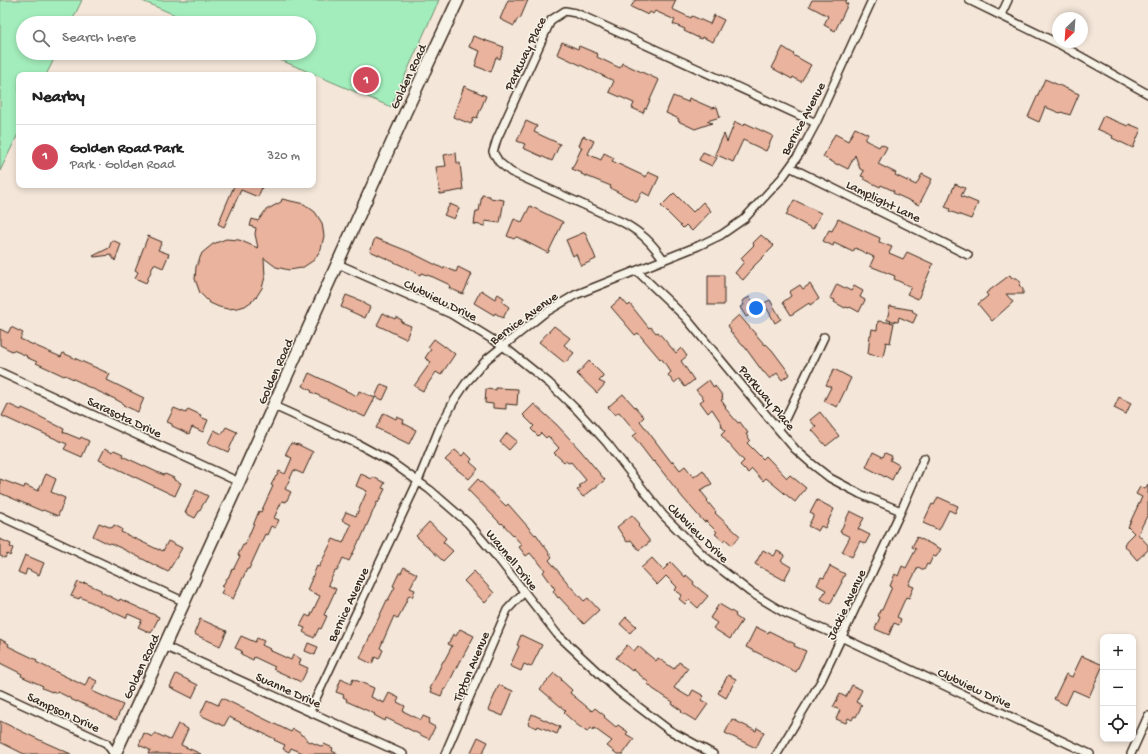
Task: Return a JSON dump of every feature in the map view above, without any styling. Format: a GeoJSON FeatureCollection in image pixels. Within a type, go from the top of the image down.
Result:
{"type":"FeatureCollection","features":[{"type":"Feature","properties":{"kind":"street","name":"Golden Road"},"geometry":{"type":"LineString","coordinates":[[115,754],[274,406],[406,111],[458,0]]}},
{"type":"Feature","properties":{"kind":"street","name":"Bernice Avenue"},"geometry":{"type":"LineString","coordinates":[[310,711],[418,481],[440,427],[466,383],[487,359],[502,346],[543,314],[575,295],[664,260],[721,235],[744,219],[782,178],[800,153],[816,124],[872,0]]}},
{"type":"Feature","properties":{"kind":"street"},"geometry":{"type":"LineString","coordinates":[[970,0],[1057,43],[1148,94]]}},
{"type":"Feature","properties":{"kind":"street"},"geometry":{"type":"LineString","coordinates":[[1001,15],[1008,0]]}},
{"type":"Feature","properties":{"kind":"street","name":"Parkway Place"},"geometry":{"type":"LineString","coordinates":[[664,260],[652,243],[639,231],[511,172],[499,162],[493,152],[497,139],[551,20],[565,11],[576,13],[816,124]]}},
{"type":"Feature","properties":{"kind":"street","name":"Lamplight Lane"},"geometry":{"type":"LineString","coordinates":[[790,167],[968,255]]}},
{"type":"Feature","properties":{"kind":"street","name":"Clubview Drive"},"geometry":{"type":"LineString","coordinates":[[338,264],[451,314],[502,346],[548,383],[578,411],[607,443],[663,515],[704,556],[750,592],[783,612],[843,638],[1090,754]]}},
{"type":"Feature","properties":{"kind":"street","name":"Parkway Place"},"geometry":{"type":"LineString","coordinates":[[637,270],[686,318],[778,429],[812,464],[830,478],[860,494],[901,511]]}},
{"type":"Feature","properties":{"kind":"street"},"geometry":{"type":"LineString","coordinates":[[778,429],[786,417],[824,337]]}},
{"type":"Feature","properties":{"kind":"street","name":"Sarasota Drive"},"geometry":{"type":"LineString","coordinates":[[0,372],[239,482]]}},
{"type":"Feature","properties":{"kind":"street","name":"Waunell Drive"},"geometry":{"type":"LineString","coordinates":[[274,406],[358,444],[391,462],[418,481],[447,504],[468,524],[501,562],[557,634],[619,692],[669,730],[713,754]]}},
{"type":"Feature","properties":{"kind":"street","name":"Jackie Avenue"},"geometry":{"type":"LineString","coordinates":[[777,754],[821,682],[843,638],[924,458]]}},
{"type":"Feature","properties":{"kind":"street"},"geometry":{"type":"LineString","coordinates":[[0,516],[185,602]]}},
{"type":"Feature","properties":{"kind":"street","name":"Tipton Avenue"},"geometry":{"type":"LineString","coordinates":[[445,754],[507,610],[524,592]]}},
{"type":"Feature","properties":{"kind":"street","name":"Suanne Drive"},"geometry":{"type":"LineString","coordinates":[[164,646],[403,754]]}},
{"type":"Feature","properties":{"kind":"street","name":"Sampson Drive"},"geometry":{"type":"LineString","coordinates":[[0,694],[106,743],[115,754]]}},
{"type":"Feature","properties":{"kind":"street"},"geometry":{"type":"LineString","coordinates":[[1131,754],[1148,716]]}},
{"type":"Feature","properties":{"kind":"green space"},"geometry":{"type":"Polygon","coordinates":[[[0,0],[82,0],[74,16],[16,16],[16,60],[54,60],[48,72],[16,72],[16,138],[0,171],[0,0]]]}},
{"type":"Feature","properties":{"kind":"green space"},"geometry":{"type":"Polygon","coordinates":[[[140,0],[439,0],[391,107],[316,75],[316,72],[309,72],[280,60],[316,60],[316,16],[178,16],[140,0]]]}},
{"type":"Feature","properties":{"kind":"building"},"geometry":{"type":"Polygon","coordinates":[[[508,0],[528,0],[520,19],[518,18],[514,26],[500,19],[508,0]]]}},
{"type":"Feature","properties":{"kind":"building"},"geometry":{"type":"Polygon","coordinates":[[[635,0],[676,0],[672,9],[691,18],[692,16],[710,24],[714,15],[724,20],[713,42],[702,37],[701,39],[684,31],[685,29],[673,24],[675,20],[655,11],[653,14],[650,12],[648,15],[631,7],[635,0]]]}},
{"type":"Feature","properties":{"kind":"building"},"geometry":{"type":"Polygon","coordinates":[[[812,0],[847,0],[845,3],[848,4],[835,31],[824,25],[828,16],[809,6],[812,0]]]}},
{"type":"Feature","properties":{"kind":"building"},"geometry":{"type":"Polygon","coordinates":[[[473,36],[504,47],[500,59],[496,57],[491,72],[475,66],[480,51],[469,47],[473,36]]]}},
{"type":"Feature","properties":{"kind":"building"},"geometry":{"type":"Polygon","coordinates":[[[562,42],[578,49],[579,46],[598,54],[597,57],[620,68],[622,63],[659,80],[643,113],[632,108],[634,103],[609,92],[614,81],[557,54],[562,42]]]}},
{"type":"Feature","properties":{"kind":"building"},"geometry":{"type":"Polygon","coordinates":[[[783,47],[794,54],[793,55],[811,65],[801,82],[793,77],[792,79],[772,68],[783,47]]]}},
{"type":"Feature","properties":{"kind":"building"},"geometry":{"type":"Polygon","coordinates":[[[1045,79],[1079,94],[1070,115],[1045,107],[1039,122],[1028,117],[1045,79]]]}},
{"type":"Feature","properties":{"kind":"building"},"geometry":{"type":"Polygon","coordinates":[[[464,86],[486,96],[477,118],[474,117],[471,124],[453,117],[464,86]]]}},
{"type":"Feature","properties":{"kind":"building"},"geometry":{"type":"Polygon","coordinates":[[[673,96],[688,102],[689,98],[712,108],[717,107],[720,117],[707,121],[712,123],[695,129],[678,121],[679,119],[666,113],[673,96]]]}},
{"type":"Feature","properties":{"kind":"building"},"geometry":{"type":"Polygon","coordinates":[[[1103,116],[1128,126],[1129,124],[1141,129],[1133,148],[1112,138],[1113,136],[1097,129],[1103,116]]]}},
{"type":"Feature","properties":{"kind":"building"},"geometry":{"type":"Polygon","coordinates":[[[526,121],[537,126],[534,132],[560,144],[552,161],[523,148],[525,144],[517,141],[526,121]]]}},
{"type":"Feature","properties":{"kind":"building"},"geometry":{"type":"Polygon","coordinates":[[[735,122],[744,126],[745,123],[773,136],[766,151],[743,140],[733,162],[715,154],[724,134],[727,142],[735,122]]]}},
{"type":"Feature","properties":{"kind":"building"},"geometry":{"type":"Polygon","coordinates":[[[855,128],[868,134],[865,140],[879,147],[881,144],[887,147],[878,164],[896,173],[895,175],[916,185],[922,174],[932,179],[919,205],[893,193],[894,191],[881,185],[880,187],[864,179],[864,177],[861,176],[864,171],[860,169],[855,155],[848,169],[823,157],[835,134],[848,141],[855,128]]]}},
{"type":"Feature","properties":{"kind":"building"},"geometry":{"type":"Polygon","coordinates":[[[583,136],[594,141],[588,154],[601,160],[604,153],[614,158],[612,161],[646,177],[648,172],[659,177],[650,196],[642,192],[637,202],[610,188],[611,186],[572,169],[582,147],[579,146],[583,136]]]}},
{"type":"Feature","properties":{"kind":"building"},"geometry":{"type":"Polygon","coordinates":[[[703,152],[717,158],[712,166],[699,160],[703,152]]]}},
{"type":"Feature","properties":{"kind":"building"},"geometry":{"type":"Polygon","coordinates":[[[456,153],[457,163],[460,163],[463,190],[440,194],[436,167],[446,166],[444,155],[456,153]]]}},
{"type":"Feature","properties":{"kind":"building"},"geometry":{"type":"Polygon","coordinates":[[[955,184],[965,188],[961,196],[978,203],[971,219],[949,211],[950,209],[945,207],[955,184]]]}},
{"type":"Feature","properties":{"kind":"building"},"geometry":{"type":"Polygon","coordinates":[[[233,188],[262,188],[258,197],[241,190],[224,227],[218,224],[233,188]]]}},
{"type":"Feature","properties":{"kind":"building"},"geometry":{"type":"Polygon","coordinates":[[[674,193],[693,212],[703,202],[711,211],[692,231],[686,225],[683,228],[661,206],[674,193]]]}},
{"type":"Feature","properties":{"kind":"building"},"geometry":{"type":"Polygon","coordinates":[[[482,195],[504,200],[500,223],[485,221],[485,226],[474,224],[476,211],[479,211],[482,195]]]}},
{"type":"Feature","properties":{"kind":"building"},"geometry":{"type":"Polygon","coordinates":[[[282,199],[304,204],[315,212],[322,223],[324,236],[321,249],[314,260],[302,268],[289,270],[276,267],[264,258],[265,277],[262,288],[255,299],[245,306],[228,309],[210,303],[200,293],[195,279],[196,267],[202,253],[213,244],[226,239],[239,240],[258,248],[255,234],[256,228],[250,226],[252,219],[258,221],[266,210],[281,202],[282,199]]]}},
{"type":"Feature","properties":{"kind":"building"},"geometry":{"type":"Polygon","coordinates":[[[794,200],[821,213],[813,229],[786,215],[794,200]]]}},
{"type":"Feature","properties":{"kind":"building"},"geometry":{"type":"Polygon","coordinates":[[[450,204],[459,208],[454,219],[444,215],[450,204]]]}},
{"type":"Feature","properties":{"kind":"building"},"geometry":{"type":"Polygon","coordinates":[[[530,206],[563,222],[548,253],[517,237],[514,239],[507,236],[514,219],[522,222],[530,206]]]}},
{"type":"Feature","properties":{"kind":"building"},"geometry":{"type":"Polygon","coordinates":[[[838,219],[880,238],[879,242],[892,247],[889,253],[903,259],[907,252],[933,264],[918,299],[907,294],[911,287],[894,279],[895,276],[870,266],[874,257],[855,248],[853,252],[834,243],[833,246],[823,241],[829,230],[832,231],[838,219]]]}},
{"type":"Feature","properties":{"kind":"building"},"geometry":{"type":"Polygon","coordinates":[[[585,232],[596,259],[581,266],[576,254],[573,256],[566,240],[585,232]]]}},
{"type":"Feature","properties":{"kind":"building"},"geometry":{"type":"Polygon","coordinates":[[[761,235],[774,246],[749,271],[750,272],[743,280],[735,273],[744,262],[741,258],[754,245],[753,243],[761,235]]]}},
{"type":"Feature","properties":{"kind":"building"},"geometry":{"type":"Polygon","coordinates":[[[148,236],[162,242],[158,250],[169,254],[163,268],[154,264],[146,283],[135,278],[138,272],[135,270],[148,236]]]}},
{"type":"Feature","properties":{"kind":"building"},"geometry":{"type":"Polygon","coordinates":[[[375,238],[410,252],[444,269],[445,267],[456,272],[458,267],[472,274],[463,294],[449,288],[450,285],[433,277],[421,273],[420,275],[370,251],[375,238]]]}},
{"type":"Feature","properties":{"kind":"building"},"geometry":{"type":"Polygon","coordinates":[[[112,240],[121,244],[115,261],[111,255],[93,256],[109,248],[112,240]]]}},
{"type":"Feature","properties":{"kind":"building"},"geometry":{"type":"Polygon","coordinates":[[[708,275],[724,275],[724,305],[708,305],[708,275]]]}},
{"type":"Feature","properties":{"kind":"building"},"geometry":{"type":"Polygon","coordinates":[[[1010,275],[1012,278],[1017,278],[1021,283],[1019,285],[1023,289],[1023,294],[1006,294],[1013,302],[992,321],[978,304],[988,296],[986,293],[1010,275]]]}},
{"type":"Feature","properties":{"kind":"building"},"geometry":{"type":"Polygon","coordinates":[[[810,284],[819,299],[810,305],[809,303],[791,315],[783,302],[791,296],[789,292],[800,285],[803,289],[810,284]]]}},
{"type":"Feature","properties":{"kind":"building"},"geometry":{"type":"Polygon","coordinates":[[[837,284],[851,291],[854,286],[863,291],[860,297],[865,300],[859,312],[850,307],[845,308],[830,298],[837,284]]]}},
{"type":"Feature","properties":{"kind":"building"},"geometry":{"type":"Polygon","coordinates":[[[481,290],[495,299],[498,294],[504,298],[502,302],[509,307],[503,318],[495,313],[494,315],[474,303],[481,290]]]}},
{"type":"Feature","properties":{"kind":"building"},"geometry":{"type":"Polygon","coordinates":[[[346,295],[364,302],[364,304],[370,307],[365,318],[341,307],[346,295]]]}},
{"type":"Feature","properties":{"kind":"building"},"geometry":{"type":"Polygon","coordinates":[[[750,297],[757,311],[746,317],[740,307],[744,305],[742,301],[750,297]]]}},
{"type":"Feature","properties":{"kind":"building"},"geometry":{"type":"Polygon","coordinates":[[[621,298],[628,306],[630,304],[649,328],[651,327],[656,333],[658,332],[676,353],[681,348],[687,356],[681,361],[694,380],[685,387],[679,379],[674,383],[668,375],[671,372],[661,358],[660,359],[638,333],[635,335],[611,307],[621,298]]]}},
{"type":"Feature","properties":{"kind":"building"},"geometry":{"type":"Polygon","coordinates":[[[770,300],[781,319],[775,323],[764,303],[770,300]]]}},
{"type":"Feature","properties":{"kind":"building"},"geometry":{"type":"Polygon","coordinates":[[[890,306],[913,310],[912,311],[917,314],[913,323],[899,317],[898,322],[887,320],[890,306]]]}},
{"type":"Feature","properties":{"kind":"building"},"geometry":{"type":"Polygon","coordinates":[[[383,313],[395,319],[396,317],[402,320],[401,322],[411,326],[406,339],[377,325],[383,313]]]}},
{"type":"Feature","properties":{"kind":"building"},"geometry":{"type":"Polygon","coordinates":[[[739,315],[765,345],[766,344],[772,350],[790,374],[782,380],[777,373],[770,379],[763,372],[744,346],[730,331],[731,330],[728,326],[729,324],[739,315]]]}},
{"type":"Feature","properties":{"kind":"building"},"geometry":{"type":"Polygon","coordinates":[[[878,321],[894,323],[890,343],[886,342],[883,357],[868,354],[870,335],[872,329],[877,330],[878,321]]]}},
{"type":"Feature","properties":{"kind":"building"},"geometry":{"type":"Polygon","coordinates":[[[554,326],[570,338],[564,345],[574,353],[565,363],[539,342],[554,326]]]}},
{"type":"Feature","properties":{"kind":"building"},"geometry":{"type":"Polygon","coordinates":[[[11,327],[23,333],[20,339],[61,357],[63,353],[110,374],[107,380],[144,398],[138,412],[84,384],[36,363],[37,362],[26,357],[27,356],[0,345],[0,329],[8,333],[11,327]]]}},
{"type":"Feature","properties":{"kind":"building"},"geometry":{"type":"Polygon","coordinates":[[[434,339],[455,354],[441,375],[436,372],[423,391],[414,386],[431,362],[425,358],[431,349],[428,347],[434,339]]]}},
{"type":"Feature","properties":{"kind":"building"},"geometry":{"type":"Polygon","coordinates":[[[589,361],[603,375],[599,381],[605,384],[597,393],[577,374],[589,361]]]}},
{"type":"Feature","properties":{"kind":"building"},"geometry":{"type":"Polygon","coordinates":[[[834,369],[851,378],[837,407],[824,401],[831,387],[826,385],[834,369]]]}},
{"type":"Feature","properties":{"kind":"building"},"geometry":{"type":"Polygon","coordinates":[[[309,373],[357,396],[359,391],[375,398],[365,417],[311,392],[312,391],[303,386],[309,373]]]}},
{"type":"Feature","properties":{"kind":"building"},"geometry":{"type":"Polygon","coordinates":[[[709,380],[714,388],[715,386],[723,396],[723,399],[721,400],[726,407],[725,408],[738,423],[740,422],[748,433],[746,434],[750,440],[747,443],[763,459],[766,456],[787,478],[790,475],[806,488],[795,502],[766,478],[763,481],[752,469],[748,473],[740,465],[744,461],[721,435],[725,431],[721,425],[722,424],[712,409],[708,413],[700,402],[704,399],[696,390],[709,380]]]}},
{"type":"Feature","properties":{"kind":"building"},"geometry":{"type":"Polygon","coordinates":[[[381,384],[389,387],[383,400],[375,397],[381,384]]]}},
{"type":"Feature","properties":{"kind":"building"},"geometry":{"type":"Polygon","coordinates":[[[496,388],[518,389],[517,405],[506,404],[506,409],[493,408],[493,404],[485,403],[486,389],[496,390],[496,388]]]}},
{"type":"Feature","properties":{"kind":"building"},"geometry":{"type":"Polygon","coordinates":[[[623,394],[644,417],[640,421],[672,463],[673,461],[680,470],[685,466],[694,477],[703,470],[712,484],[700,490],[716,512],[715,513],[740,536],[732,545],[725,539],[723,541],[715,534],[717,532],[706,521],[704,522],[633,436],[637,433],[619,412],[615,415],[608,407],[623,394]]]}},
{"type":"Feature","properties":{"kind":"building"},"geometry":{"type":"Polygon","coordinates":[[[1119,397],[1131,403],[1126,414],[1114,408],[1119,397]]]}},
{"type":"Feature","properties":{"kind":"building"},"geometry":{"type":"Polygon","coordinates":[[[8,404],[21,410],[22,408],[33,413],[64,429],[63,432],[89,441],[82,457],[64,449],[67,444],[2,416],[8,404]]]}},
{"type":"Feature","properties":{"kind":"building"},"geometry":{"type":"Polygon","coordinates":[[[534,404],[557,425],[605,480],[583,497],[577,490],[586,480],[571,462],[564,462],[554,453],[559,448],[548,436],[546,438],[541,433],[538,436],[531,429],[534,426],[523,415],[534,404]]]}},
{"type":"Feature","properties":{"kind":"building"},"geometry":{"type":"Polygon","coordinates":[[[174,408],[186,413],[188,409],[201,415],[200,417],[208,420],[203,432],[192,427],[189,434],[167,422],[174,408]]]}},
{"type":"Feature","properties":{"kind":"building"},"geometry":{"type":"Polygon","coordinates":[[[820,412],[839,436],[826,446],[812,430],[816,427],[810,420],[820,412]]]}},
{"type":"Feature","properties":{"kind":"building"},"geometry":{"type":"Polygon","coordinates":[[[384,413],[396,419],[397,417],[404,420],[403,423],[416,430],[409,444],[376,428],[384,413]]]}},
{"type":"Feature","properties":{"kind":"building"},"geometry":{"type":"Polygon","coordinates":[[[226,427],[237,432],[228,452],[208,443],[214,430],[222,434],[226,427]]]}},
{"type":"Feature","properties":{"kind":"building"},"geometry":{"type":"Polygon","coordinates":[[[507,433],[517,441],[509,450],[500,442],[507,433]]]}},
{"type":"Feature","properties":{"kind":"building"},"geometry":{"type":"Polygon","coordinates":[[[291,443],[297,444],[313,452],[303,474],[294,470],[285,489],[291,492],[286,502],[282,501],[274,518],[279,520],[275,528],[271,526],[267,535],[265,534],[233,599],[221,593],[224,588],[222,587],[240,556],[238,555],[243,545],[245,545],[259,511],[261,512],[276,476],[279,471],[285,474],[292,458],[285,455],[291,443]]]}},
{"type":"Feature","properties":{"kind":"building"},"geometry":{"type":"Polygon","coordinates":[[[105,448],[113,452],[114,450],[123,454],[122,456],[159,473],[174,478],[174,480],[181,483],[175,496],[99,460],[105,448]]]}},
{"type":"Feature","properties":{"kind":"building"},"geometry":{"type":"Polygon","coordinates":[[[455,450],[462,456],[465,452],[472,459],[470,462],[478,469],[469,479],[445,460],[455,450]]]}},
{"type":"Feature","properties":{"kind":"building"},"geometry":{"type":"Polygon","coordinates":[[[873,452],[883,457],[885,453],[892,456],[890,460],[899,465],[892,480],[866,467],[873,452]]]}},
{"type":"Feature","properties":{"kind":"building"},"geometry":{"type":"Polygon","coordinates":[[[46,474],[56,479],[51,492],[65,498],[58,516],[43,510],[42,511],[0,493],[0,479],[24,488],[25,485],[38,491],[46,474]]]}},
{"type":"Feature","properties":{"kind":"building"},"geometry":{"type":"Polygon","coordinates":[[[361,474],[372,479],[373,477],[385,483],[382,488],[385,489],[378,503],[377,502],[360,541],[349,561],[343,558],[328,585],[336,589],[324,615],[327,616],[321,629],[319,628],[314,638],[303,632],[305,628],[300,626],[306,615],[310,617],[320,596],[307,590],[317,566],[319,567],[333,539],[343,543],[351,525],[342,520],[346,512],[356,516],[367,491],[356,486],[361,474]]]}},
{"type":"Feature","properties":{"kind":"building"},"geometry":{"type":"Polygon","coordinates":[[[478,479],[506,506],[508,504],[535,535],[536,534],[552,557],[549,560],[571,587],[584,601],[588,598],[599,610],[584,624],[559,597],[558,598],[553,591],[555,589],[543,572],[545,570],[536,559],[530,553],[526,556],[519,547],[522,545],[468,490],[478,479]]]}},
{"type":"Feature","properties":{"kind":"building"},"geometry":{"type":"Polygon","coordinates":[[[1148,484],[1148,514],[1138,534],[1148,545],[1148,550],[1137,560],[1124,545],[1134,533],[1128,527],[1142,497],[1136,494],[1140,487],[1145,489],[1148,484]]]}},
{"type":"Feature","properties":{"kind":"building"},"geometry":{"type":"Polygon","coordinates":[[[196,490],[208,496],[195,518],[185,513],[196,490]]]}},
{"type":"Feature","properties":{"kind":"building"},"geometry":{"type":"Polygon","coordinates":[[[938,497],[958,506],[955,513],[949,510],[939,530],[923,523],[932,504],[934,505],[938,497]]]}},
{"type":"Feature","properties":{"kind":"building"},"geometry":{"type":"Polygon","coordinates":[[[817,500],[834,509],[825,528],[821,526],[818,531],[808,526],[814,515],[810,513],[817,500]]]}},
{"type":"Feature","properties":{"kind":"building"},"geometry":{"type":"Polygon","coordinates":[[[850,511],[864,518],[858,529],[870,535],[865,544],[860,541],[852,557],[842,552],[850,537],[840,532],[850,511]]]}},
{"type":"Feature","properties":{"kind":"building"},"geometry":{"type":"Polygon","coordinates":[[[632,515],[640,524],[638,526],[649,540],[649,543],[639,550],[631,540],[627,542],[617,527],[632,515]]]}},
{"type":"Feature","properties":{"kind":"building"},"geometry":{"type":"Polygon","coordinates":[[[429,522],[446,538],[443,542],[453,551],[443,561],[416,536],[429,522]]]}},
{"type":"Feature","properties":{"kind":"building"},"geometry":{"type":"Polygon","coordinates":[[[99,523],[112,528],[114,525],[122,529],[121,532],[159,550],[163,551],[168,541],[182,548],[168,572],[125,550],[93,536],[99,523]]]}},
{"type":"Feature","properties":{"kind":"building"},"geometry":{"type":"Polygon","coordinates":[[[917,537],[941,549],[936,557],[933,556],[929,565],[927,564],[924,570],[918,567],[909,585],[914,587],[909,598],[906,597],[897,617],[901,619],[899,625],[894,623],[889,635],[875,629],[880,617],[878,616],[892,587],[890,586],[895,574],[898,576],[902,566],[906,568],[916,549],[912,547],[917,537]]]}},
{"type":"Feature","properties":{"kind":"building"},"geometry":{"type":"Polygon","coordinates":[[[0,539],[11,544],[10,547],[13,548],[10,556],[7,554],[5,558],[0,556],[0,539]]]}},
{"type":"Feature","properties":{"kind":"building"},"geometry":{"type":"Polygon","coordinates":[[[763,550],[774,556],[777,551],[785,555],[781,561],[791,567],[784,580],[755,564],[763,550]]]}},
{"type":"Feature","properties":{"kind":"building"},"geometry":{"type":"Polygon","coordinates":[[[25,555],[44,563],[39,575],[27,569],[25,575],[18,572],[25,555]]]}},
{"type":"Feature","properties":{"kind":"building"},"geometry":{"type":"Polygon","coordinates":[[[652,558],[663,570],[671,562],[685,577],[686,575],[694,582],[693,584],[708,596],[698,608],[689,600],[685,604],[679,599],[682,595],[675,590],[677,587],[666,576],[657,585],[641,568],[652,558]]]}},
{"type":"Feature","properties":{"kind":"building"},"geometry":{"type":"Polygon","coordinates":[[[830,566],[845,574],[830,604],[821,599],[826,590],[817,585],[821,577],[824,578],[830,566]]]}},
{"type":"Feature","properties":{"kind":"building"},"geometry":{"type":"Polygon","coordinates":[[[404,567],[417,574],[410,588],[415,590],[412,597],[409,595],[398,619],[394,616],[380,648],[383,650],[379,659],[375,657],[372,664],[360,658],[387,600],[395,587],[393,586],[399,573],[401,573],[404,567]]]}},
{"type":"Feature","properties":{"kind":"building"},"geometry":{"type":"Polygon","coordinates":[[[474,571],[494,593],[485,603],[464,581],[474,571]]]}},
{"type":"Feature","properties":{"kind":"building"},"geometry":{"type":"Polygon","coordinates":[[[78,582],[85,583],[101,590],[101,592],[119,601],[120,599],[159,617],[151,633],[138,627],[142,620],[128,614],[126,618],[80,597],[79,599],[71,596],[78,582]]]}},
{"type":"Feature","properties":{"kind":"building"},"geometry":{"type":"Polygon","coordinates":[[[719,604],[736,614],[735,616],[742,621],[730,639],[713,628],[717,623],[710,618],[719,604]]]}},
{"type":"Feature","properties":{"kind":"building"},"geometry":{"type":"Polygon","coordinates":[[[626,617],[636,626],[630,633],[620,624],[626,617]]]}},
{"type":"Feature","properties":{"kind":"building"},"geometry":{"type":"Polygon","coordinates":[[[200,619],[227,631],[220,646],[194,634],[200,619]]]}},
{"type":"Feature","properties":{"kind":"building"},"geometry":{"type":"Polygon","coordinates":[[[756,627],[768,633],[769,631],[795,644],[794,646],[806,651],[796,672],[746,647],[756,627]]]}},
{"type":"Feature","properties":{"kind":"building"},"geometry":{"type":"Polygon","coordinates":[[[460,629],[474,636],[441,696],[431,692],[432,690],[430,689],[452,646],[448,644],[453,634],[456,636],[460,629]]]}},
{"type":"Feature","properties":{"kind":"building"},"geometry":{"type":"Polygon","coordinates":[[[521,635],[542,645],[531,667],[524,664],[521,671],[510,666],[519,646],[517,645],[521,635]]]}},
{"type":"Feature","properties":{"kind":"building"},"geometry":{"type":"Polygon","coordinates":[[[241,636],[255,642],[257,638],[264,641],[262,645],[270,649],[269,650],[291,660],[293,655],[301,659],[299,664],[308,668],[301,682],[273,669],[275,667],[254,657],[253,660],[241,654],[242,651],[235,648],[241,636]]]}},
{"type":"Feature","properties":{"kind":"building"},"geometry":{"type":"Polygon","coordinates":[[[0,639],[9,644],[8,646],[37,660],[36,662],[85,686],[89,677],[97,681],[92,691],[123,705],[116,720],[58,692],[52,692],[42,688],[43,686],[21,676],[22,674],[0,663],[0,639]]]}},
{"type":"Feature","properties":{"kind":"building"},"geometry":{"type":"Polygon","coordinates":[[[308,643],[318,647],[315,655],[305,651],[308,643]]]}},
{"type":"Feature","properties":{"kind":"building"},"geometry":{"type":"Polygon","coordinates":[[[627,645],[634,651],[638,646],[656,661],[658,658],[674,669],[679,662],[688,668],[674,688],[689,697],[693,690],[704,696],[701,700],[708,704],[696,721],[681,712],[682,711],[672,704],[673,702],[653,689],[647,683],[648,682],[633,669],[632,671],[616,658],[627,645]]]}},
{"type":"Feature","properties":{"kind":"building"},"geometry":{"type":"Polygon","coordinates":[[[1082,656],[1100,664],[1100,672],[1089,697],[1073,690],[1066,705],[1054,699],[1066,674],[1072,677],[1082,656]]]}},
{"type":"Feature","properties":{"kind":"building"},"geometry":{"type":"Polygon","coordinates":[[[554,673],[572,690],[570,693],[592,711],[595,708],[616,727],[618,725],[628,732],[626,734],[634,739],[623,754],[617,754],[607,746],[612,741],[594,728],[593,730],[590,728],[587,732],[576,724],[564,713],[566,711],[540,689],[554,673]]]}},
{"type":"Feature","properties":{"kind":"building"},"geometry":{"type":"Polygon","coordinates":[[[176,674],[198,685],[192,698],[170,687],[176,674]]]}},
{"type":"Feature","properties":{"kind":"building"},"geometry":{"type":"Polygon","coordinates":[[[728,675],[736,679],[726,698],[718,693],[728,675]]]}},
{"type":"Feature","properties":{"kind":"building"},"geometry":{"type":"Polygon","coordinates":[[[341,679],[351,684],[353,679],[374,688],[371,697],[384,703],[389,693],[399,698],[397,702],[405,706],[403,711],[421,720],[423,716],[430,719],[428,723],[435,727],[429,739],[386,718],[385,721],[374,715],[375,714],[346,701],[347,699],[343,697],[344,695],[336,692],[341,679]]]}},
{"type":"Feature","properties":{"kind":"building"},"geometry":{"type":"Polygon","coordinates":[[[499,685],[513,691],[503,716],[488,710],[499,685]]]}},
{"type":"Feature","properties":{"kind":"building"},"geometry":{"type":"Polygon","coordinates":[[[852,685],[862,690],[856,702],[862,705],[856,717],[854,716],[852,720],[848,718],[846,723],[836,719],[840,710],[833,707],[840,694],[846,697],[852,685]]]}},
{"type":"Feature","properties":{"kind":"building"},"geometry":{"type":"Polygon","coordinates":[[[222,698],[291,732],[293,729],[307,738],[306,740],[323,747],[324,744],[333,748],[332,751],[338,754],[305,754],[291,748],[289,752],[283,749],[285,745],[274,740],[275,739],[229,717],[224,726],[200,715],[207,700],[218,705],[222,698]]]}},
{"type":"Feature","properties":{"kind":"building"},"geometry":{"type":"Polygon","coordinates":[[[532,714],[560,727],[557,734],[538,726],[537,728],[528,724],[532,714]]]}},
{"type":"Feature","properties":{"kind":"building"},"geometry":{"type":"Polygon","coordinates":[[[732,719],[756,731],[757,728],[764,732],[756,748],[725,733],[732,719]]]}},
{"type":"Feature","properties":{"kind":"building"},"geometry":{"type":"Polygon","coordinates":[[[0,721],[71,754],[24,754],[0,742],[0,721]]]}},
{"type":"Feature","properties":{"kind":"building"},"geometry":{"type":"Polygon","coordinates":[[[178,724],[188,729],[181,745],[201,754],[148,754],[150,750],[139,745],[144,733],[153,737],[155,733],[170,740],[178,724]]]}},
{"type":"Feature","properties":{"kind":"building"},"geometry":{"type":"Polygon","coordinates":[[[478,737],[488,742],[482,754],[470,754],[478,737]]]}},
{"type":"Feature","properties":{"kind":"place","name":"Golden Road Park"},"geometry":{"type":"Point","coordinates":[366,80]}}]}
